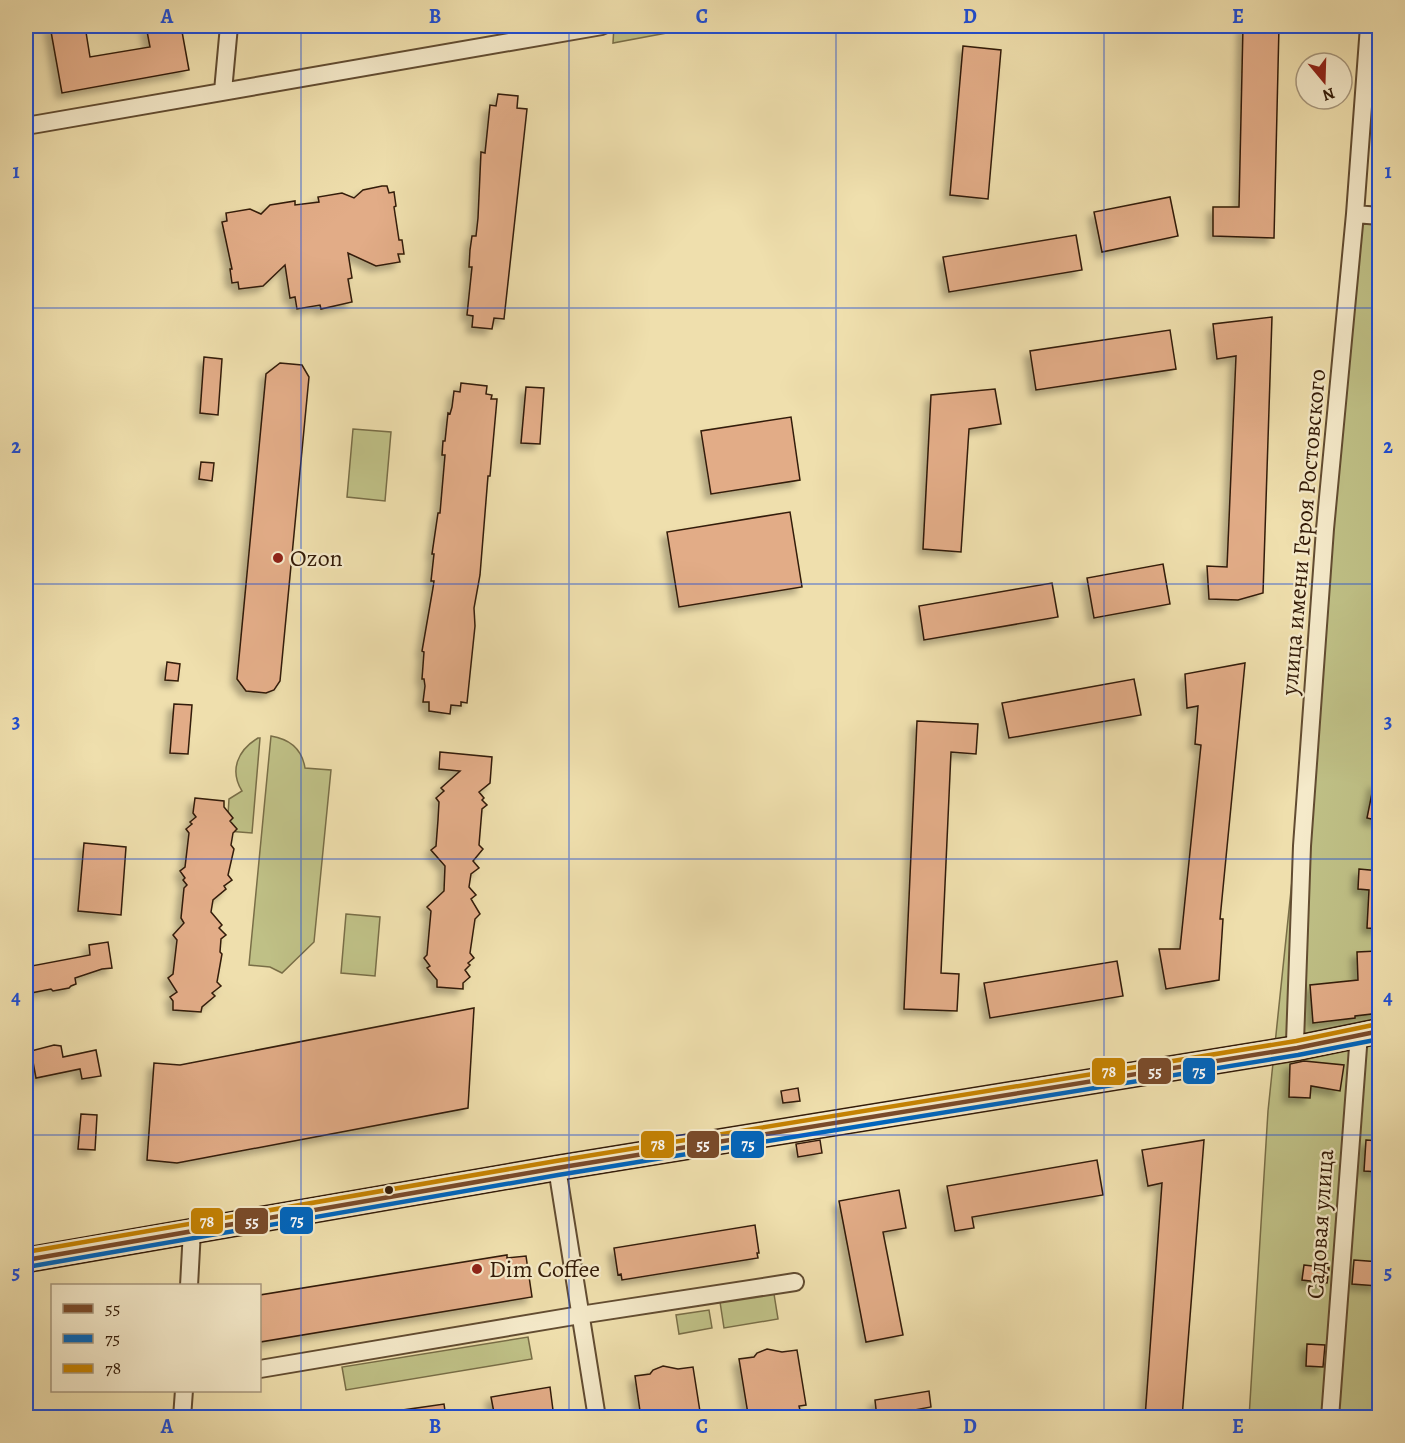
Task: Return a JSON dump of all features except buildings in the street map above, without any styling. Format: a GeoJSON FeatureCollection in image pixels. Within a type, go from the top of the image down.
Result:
{"type":"FeatureCollection","features":[{"type":"Feature","properties":{"kind":"street"},"geometry":{"type":"LineString","coordinates":[[223,91],[229,26]]}},
{"type":"Feature","properties":{"kind":"street"},"geometry":{"type":"LineString","coordinates":[[26,126],[602,26]]}},
{"type":"Feature","properties":{"kind":"street","name":"улица имени Героя Ростовского"},"geometry":{"type":"LineString","coordinates":[[1295,1042],[1302,846],[1325,529],[1355,214],[1369,26]]}},
{"type":"Feature","properties":{"kind":"street"},"geometry":{"type":"LineString","coordinates":[[1355,214],[1380,216]]}},
{"type":"Feature","properties":{"kind":"street"},"geometry":{"type":"LineString","coordinates":[[26,1254],[553,1161],[1295,1042],[1369,1033]]}},
{"type":"Feature","properties":{"kind":"street"},"geometry":{"type":"LineString","coordinates":[[26,1260],[557,1168],[1276,1051],[1369,1033]]}},
{"type":"Feature","properties":{"kind":"street","name":"Садовая улица"},"geometry":{"type":"LineString","coordinates":[[1330,1418],[1369,1033]]}},
{"type":"Feature","properties":{"kind":"street"},"geometry":{"type":"LineString","coordinates":[[557,1168],[597,1418]]}},
{"type":"Feature","properties":{"kind":"street"},"geometry":{"type":"LineString","coordinates":[[189,1284],[192,1230]]}},
{"type":"Feature","properties":{"kind":"street"},"geometry":{"type":"LineString","coordinates":[[261,1369],[580,1315],[795,1282]]}},
{"type":"Feature","properties":{"kind":"street"},"geometry":{"type":"LineString","coordinates":[[182,1418],[184,1392]]}},
{"type":"Feature","properties":{"kind":"green space"},"geometry":{"type":"Polygon","coordinates":[[[614,26],[704,26],[613,43],[614,26]]]}},
{"type":"Feature","properties":{"kind":"green space"},"geometry":{"type":"Polygon","coordinates":[[[1361,220],[1379,221],[1379,1417],[1249,1418],[1268,1111],[1361,220]]]}},
{"type":"Feature","properties":{"kind":"green space"},"geometry":{"type":"Polygon","coordinates":[[[353,429],[391,432],[385,501],[347,497],[353,429]]]}},
{"type":"Feature","properties":{"kind":"green space"},"geometry":{"type":"Polygon","coordinates":[[[271,736],[294,746],[301,755],[305,768],[331,770],[314,942],[282,973],[270,967],[249,965],[271,736]]]}},
{"type":"Feature","properties":{"kind":"green space"},"geometry":{"type":"Polygon","coordinates":[[[260,738],[252,833],[227,831],[229,799],[242,791],[236,776],[238,761],[245,748],[260,738]]]}},
{"type":"Feature","properties":{"kind":"green space"},"geometry":{"type":"Polygon","coordinates":[[[346,914],[380,917],[375,976],[341,973],[346,914]]]}},
{"type":"Feature","properties":{"kind":"green space"},"geometry":{"type":"Polygon","coordinates":[[[774,1294],[778,1319],[724,1328],[720,1302],[774,1294]]]}},
{"type":"Feature","properties":{"kind":"green space"},"geometry":{"type":"Polygon","coordinates":[[[709,1310],[712,1328],[679,1334],[676,1315],[709,1310]]]}},
{"type":"Feature","properties":{"kind":"green space"},"geometry":{"type":"Polygon","coordinates":[[[528,1337],[532,1359],[346,1390],[342,1367],[528,1337]]]}},
{"type":"Feature","properties":{"kind":"transit line","name":"78"},"geometry":{"type":"LineString","coordinates":[[26,1252],[556,1161],[1296,1041],[1378,1024]]}},
{"type":"Feature","properties":{"kind":"transit line","name":"55"},"geometry":{"type":"LineString","coordinates":[[26,1260],[557,1168],[1297,1048],[1380,1031]]}},
{"type":"Feature","properties":{"kind":"transit line","name":"75"},"geometry":{"type":"LineString","coordinates":[[27,1267],[558,1175],[1298,1055],[1380,1039]]}},
{"type":"Feature","properties":{"kind":"place","name":"Ozon"},"geometry":{"type":"Point","coordinates":[278,558]}},
{"type":"Feature","properties":{"kind":"place","name":"Dim Coffee"},"geometry":{"type":"Point","coordinates":[477,1269]}}]}
